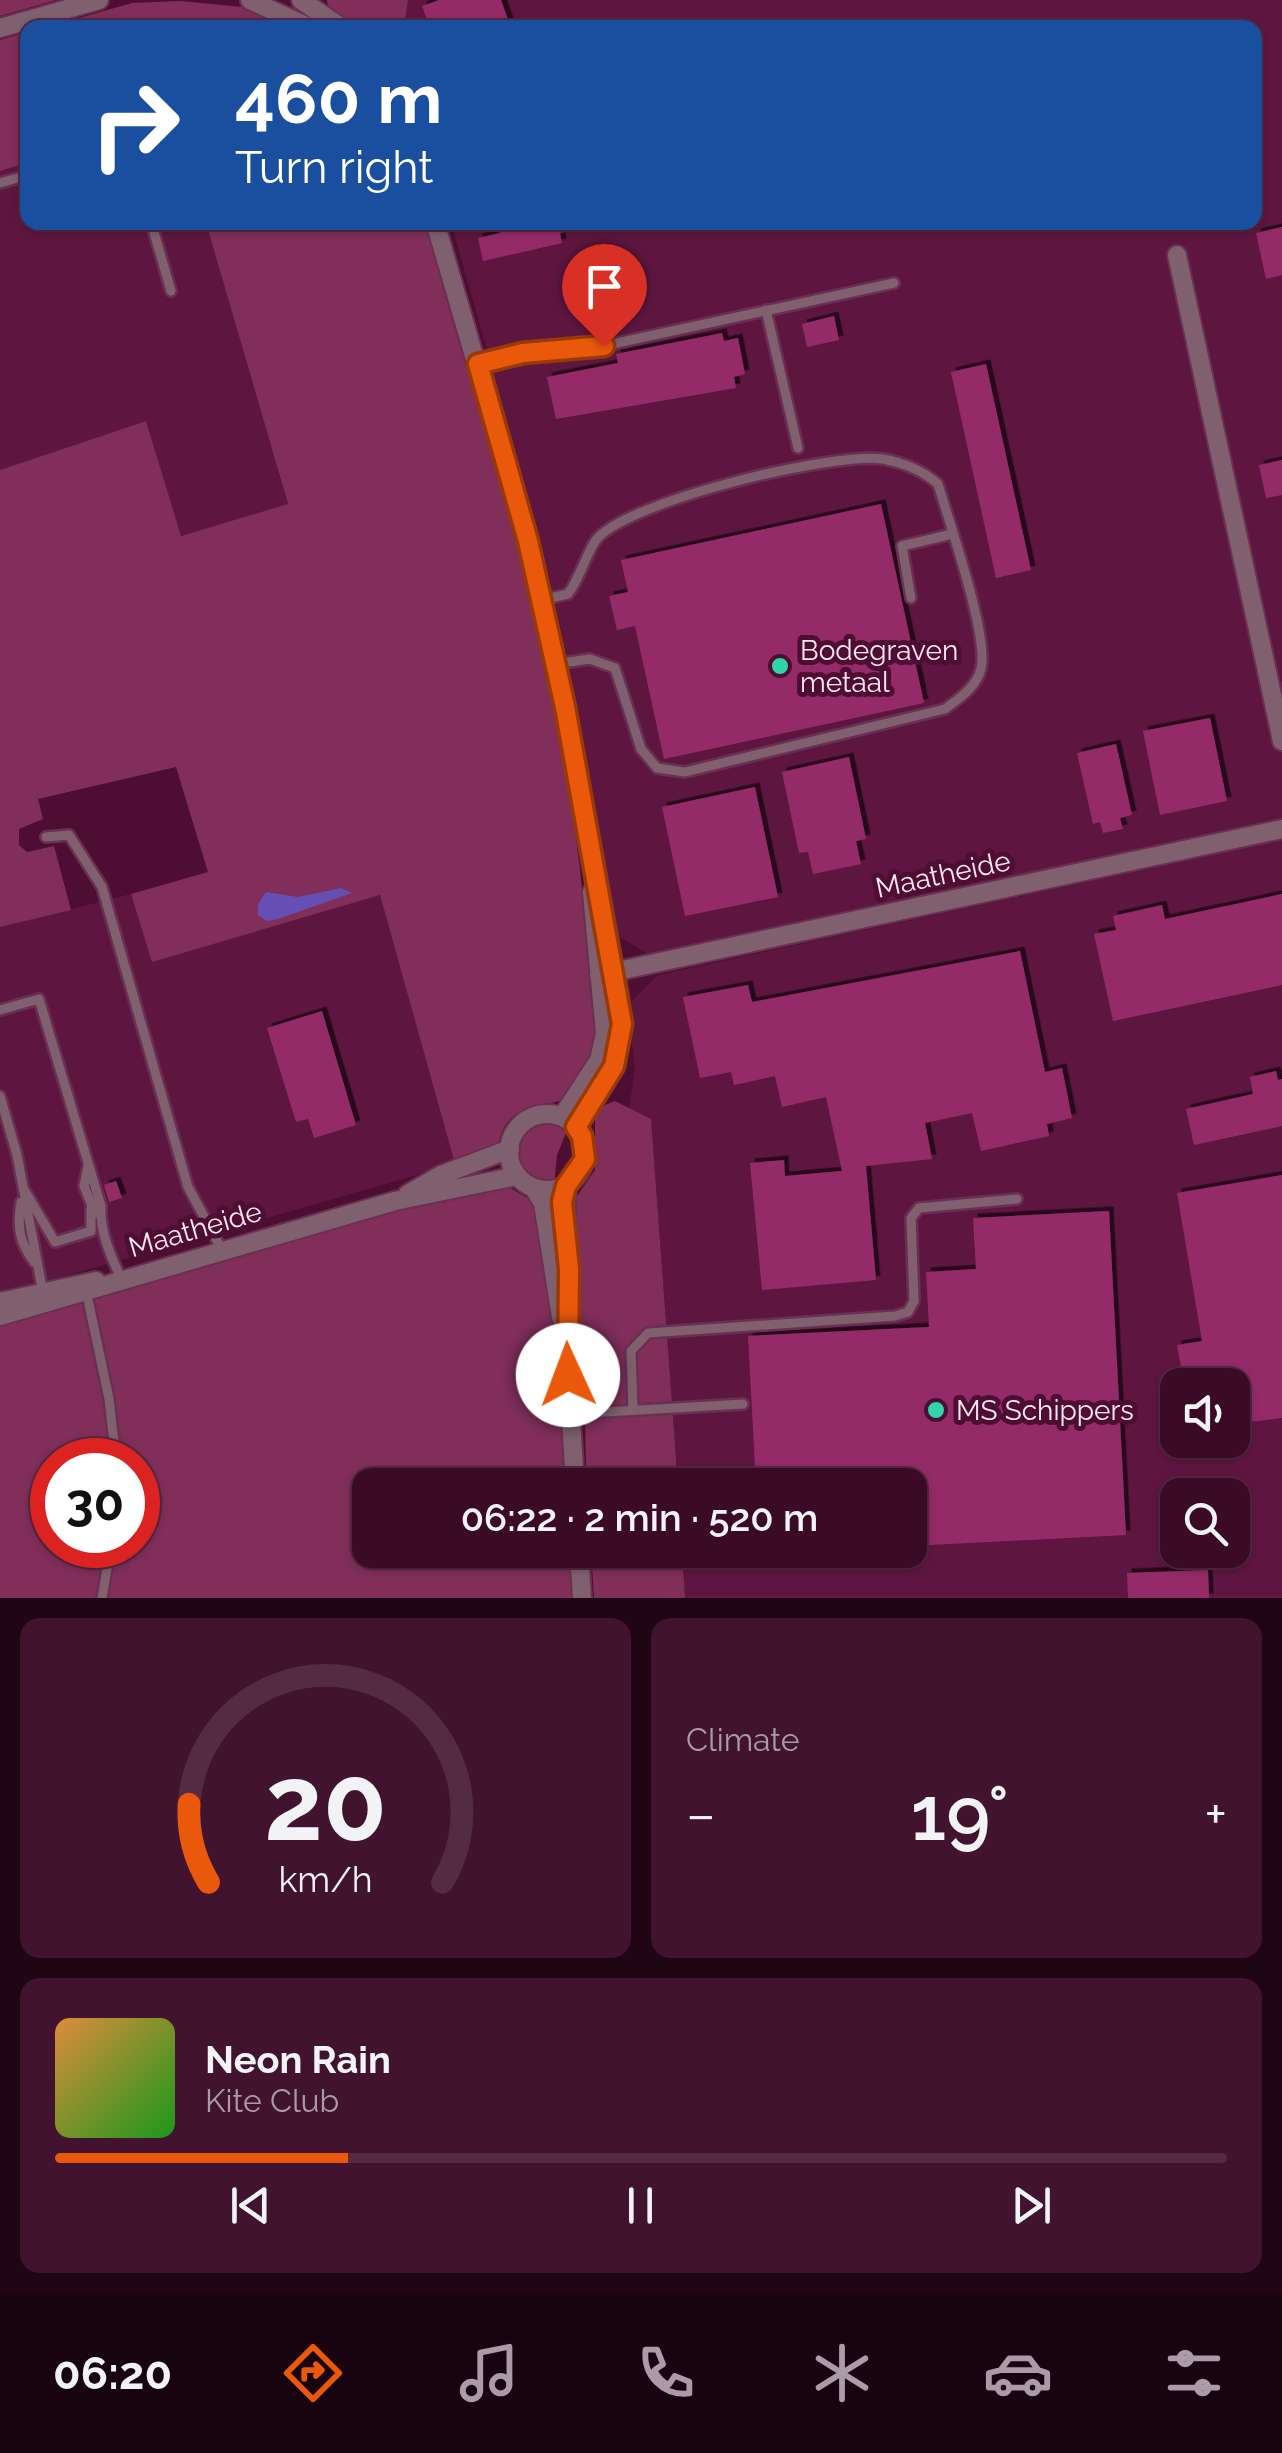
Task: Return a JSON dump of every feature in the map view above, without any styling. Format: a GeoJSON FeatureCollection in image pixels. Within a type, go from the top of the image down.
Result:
{"type":"FeatureCollection","features":[{"type":"Feature","properties":{"kind":"street"},"geometry":{"type":"LineString","coordinates":[[250,0],[302,9],[325,20]]}},
{"type":"Feature","properties":{"kind":"street"},"geometry":{"type":"LineString","coordinates":[[29,20],[99,1]]}},
{"type":"Feature","properties":{"kind":"street"},"geometry":{"type":"LineString","coordinates":[[437,230],[541,600],[592,852],[607,974],[622,1024],[614,1066],[569,1122]]}},
{"type":"Feature","properties":{"kind":"street"},"geometry":{"type":"LineString","coordinates":[[1177,255],[1282,741]]}},
{"type":"Feature","properties":{"kind":"street","name":"Maatheide"},"geometry":{"type":"LineString","coordinates":[[607,974],[1282,829]]}},
{"type":"Feature","properties":{"kind":"street"},"geometry":{"type":"LineString","coordinates":[[395,1201],[441,1175],[510,1149],[525,1121],[550,1114],[569,1122],[582,1136],[585,1159],[566,1186],[566,1336],[574,1468]]}},
{"type":"Feature","properties":{"kind":"street"},"geometry":{"type":"LineString","coordinates":[[510,1149],[517,1176],[534,1188],[543,1203],[550,1270],[566,1336]]}},
{"type":"Feature","properties":{"kind":"street","name":"Maatheide"},"geometry":{"type":"LineString","coordinates":[[0,1316],[44,1298],[395,1201],[517,1176]]}},
{"type":"Feature","properties":{"kind":"street"},"geometry":{"type":"LineString","coordinates":[[534,1188],[566,1186]]}},
{"type":"Feature","properties":{"kind":"street","name":"Maatheide"},"geometry":{"type":"LineString","coordinates":[[0,1302],[44,1298]]}},
{"type":"Feature","properties":{"kind":"street"},"geometry":{"type":"LineString","coordinates":[[580,1568],[582,1598]]}},
{"type":"Feature","properties":{"kind":"lane"},"geometry":{"type":"LineString","coordinates":[[154,230],[171,291]]}},
{"type":"Feature","properties":{"kind":"lane"},"geometry":{"type":"LineString","coordinates":[[478,364],[523,353],[604,346],[894,283]]}},
{"type":"Feature","properties":{"kind":"lane"},"geometry":{"type":"LineString","coordinates":[[766,310],[798,448]]}},
{"type":"Feature","properties":{"kind":"lane"},"geometry":{"type":"LineString","coordinates":[[541,600],[568,594],[584,573],[596,540],[639,510],[683,495],[807,468],[880,459],[925,472],[938,484],[978,631],[982,668],[970,689],[945,709],[685,772],[657,768],[641,748],[615,668],[590,659],[555,664]]}},
{"type":"Feature","properties":{"kind":"lane"},"geometry":{"type":"LineString","coordinates":[[911,598],[902,546],[952,534]]}},
{"type":"Feature","properties":{"kind":"lane"},"geometry":{"type":"LineString","coordinates":[[46,837],[68,835],[102,888],[188,1187],[222,1250]]}},
{"type":"Feature","properties":{"kind":"lane"},"geometry":{"type":"LineString","coordinates":[[0,1010],[39,999],[88,1164],[100,1219],[121,1278]]}},
{"type":"Feature","properties":{"kind":"lane"},"geometry":{"type":"LineString","coordinates":[[0,1096],[23,1190],[55,1242],[91,1231],[92,1209]]}},
{"type":"Feature","properties":{"kind":"lane"},"geometry":{"type":"LineString","coordinates":[[88,1164],[84,1186],[100,1219]]}},
{"type":"Feature","properties":{"kind":"lane"},"geometry":{"type":"LineString","coordinates":[[23,1190],[18,1225],[44,1298]]}},
{"type":"Feature","properties":{"kind":"lane"},"geometry":{"type":"LineString","coordinates":[[633,1410],[631,1351],[648,1333],[908,1312],[914,1300],[911,1218],[920,1208],[1017,1199]]}},
{"type":"Feature","properties":{"kind":"lane"},"geometry":{"type":"LineString","coordinates":[[85,1287],[112,1438]]}},
{"type":"Feature","properties":{"kind":"lane"},"geometry":{"type":"LineString","coordinates":[[570,1414],[743,1404]]}},
{"type":"Feature","properties":{"kind":"lane"},"geometry":{"type":"LineString","coordinates":[[102,1598],[107,1568]]}},
{"type":"Feature","properties":{"kind":"shaded area"},"geometry":{"type":"Polygon","coordinates":[[[0,0],[56,0],[0,16],[0,0]]]}},
{"type":"Feature","properties":{"kind":"shaded area"},"geometry":{"type":"Polygon","coordinates":[[[327,0],[408,0],[405,20],[342,20],[328,7],[327,0]]]}},
{"type":"Feature","properties":{"kind":"shaded area"},"geometry":{"type":"Polygon","coordinates":[[[408,0],[1282,0],[1282,820],[652,956],[618,936],[579,711],[541,540],[453,230],[1262,230],[1262,20],[405,20],[408,0]]]}},
{"type":"Feature","properties":{"kind":"shaded area"},"geometry":{"type":"Polygon","coordinates":[[[180,1],[243,7],[273,20],[72,20],[132,3],[180,1]]]}},
{"type":"Feature","properties":{"kind":"shaded area"},"geometry":{"type":"Polygon","coordinates":[[[20,34],[20,165],[0,171],[0,40],[20,34]]]}},
{"type":"Feature","properties":{"kind":"shaded area"},"geometry":{"type":"Polygon","coordinates":[[[20,165],[20,230],[208,230],[288,505],[180,536],[146,421],[0,470],[0,171],[20,165]]]}},
{"type":"Feature","properties":{"kind":"shaded area"},"geometry":{"type":"Polygon","coordinates":[[[208,230],[427,230],[486,432],[548,678],[602,1020],[596,1051],[574,1091],[559,1101],[510,1119],[496,1153],[455,1164],[380,895],[152,962],[131,894],[208,872],[176,767],[38,799],[43,819],[19,829],[19,845],[27,852],[54,846],[71,910],[0,927],[0,470],[146,421],[181,536],[288,504],[208,230]]]}},
{"type":"Feature","properties":{"kind":"shaded area"},"geometry":{"type":"Polygon","coordinates":[[[1282,840],[1282,1598],[685,1598],[683,1568],[927,1568],[927,1468],[677,1468],[651,1120],[629,1109],[635,1068],[627,1006],[658,975],[1282,840]]]}},
{"type":"Feature","properties":{"kind":"shaded area"},"geometry":{"type":"Polygon","coordinates":[[[341,888],[352,893],[278,919],[267,921],[258,915],[258,904],[266,892],[298,897],[341,888]]]}},
{"type":"Feature","properties":{"kind":"shaded area"},"geometry":{"type":"Polygon","coordinates":[[[131,894],[153,961],[380,895],[455,1164],[0,1295],[0,927],[131,894]]]}},
{"type":"Feature","properties":{"kind":"shaded area"},"geometry":{"type":"Polygon","coordinates":[[[615,1101],[651,1119],[677,1468],[586,1468],[582,1340],[580,1319],[574,1313],[568,1209],[595,1170],[595,1109],[615,1101]]]}},
{"type":"Feature","properties":{"kind":"shaded area"},"geometry":{"type":"Polygon","coordinates":[[[547,1122],[568,1128],[557,1155],[554,1185],[533,1182],[517,1158],[525,1132],[547,1122]]]}},
{"type":"Feature","properties":{"kind":"shaded area"},"geometry":{"type":"Polygon","coordinates":[[[505,1185],[536,1203],[557,1326],[565,1468],[352,1468],[352,1568],[571,1568],[573,1598],[0,1598],[0,1322],[455,1191],[505,1185]]]}},
{"type":"Feature","properties":{"kind":"shaded area"},"geometry":{"type":"Polygon","coordinates":[[[592,1568],[683,1568],[685,1598],[594,1598],[592,1568]]]}},
{"type":"Feature","properties":{"kind":"building"},"geometry":{"type":"Polygon","coordinates":[[[439,0],[501,0],[508,20],[427,20],[422,6],[439,0]]]}},
{"type":"Feature","properties":{"kind":"building"},"geometry":{"type":"Polygon","coordinates":[[[1282,227],[1282,275],[1266,279],[1256,233],[1282,227]]]}},
{"type":"Feature","properties":{"kind":"building"},"geometry":{"type":"Polygon","coordinates":[[[499,230],[574,230],[560,233],[562,243],[483,261],[478,238],[500,233],[499,230]]]}},
{"type":"Feature","properties":{"kind":"building"},"geometry":{"type":"Polygon","coordinates":[[[834,316],[839,340],[807,347],[802,324],[834,316]]]}},
{"type":"Feature","properties":{"kind":"building"},"geometry":{"type":"Polygon","coordinates":[[[722,333],[724,341],[738,338],[745,374],[734,377],[736,388],[556,419],[547,377],[618,363],[616,354],[722,333]]]}},
{"type":"Feature","properties":{"kind":"building"},"geometry":{"type":"Polygon","coordinates":[[[986,364],[1031,570],[996,578],[951,372],[986,364]]]}},
{"type":"Feature","properties":{"kind":"building"},"geometry":{"type":"Polygon","coordinates":[[[1282,460],[1282,495],[1266,498],[1259,465],[1282,460]]]}},
{"type":"Feature","properties":{"kind":"building","name":"Bodegraven metaal"},"geometry":{"type":"Polygon","coordinates":[[[881,504],[924,703],[664,759],[635,626],[617,630],[609,596],[628,592],[621,560],[881,504]]]}},
{"type":"Feature","properties":{"kind":"building"},"geometry":{"type":"Polygon","coordinates":[[[1210,718],[1227,801],[1160,815],[1143,731],[1210,718]]]}},
{"type":"Feature","properties":{"kind":"building"},"geometry":{"type":"Polygon","coordinates":[[[1116,744],[1132,815],[1120,818],[1123,829],[1103,833],[1100,822],[1093,824],[1077,753],[1116,744]]]}},
{"type":"Feature","properties":{"kind":"building"},"geometry":{"type":"Polygon","coordinates":[[[849,757],[866,839],[856,841],[861,864],[813,874],[808,852],[799,853],[782,772],[849,757]]]}},
{"type":"Feature","properties":{"kind":"building"},"geometry":{"type":"Polygon","coordinates":[[[755,787],[778,897],[685,916],[662,807],[755,787]]]}},
{"type":"Feature","properties":{"kind":"building"},"geometry":{"type":"Polygon","coordinates":[[[1282,894],[1282,985],[1113,1021],[1094,934],[1116,930],[1113,916],[1162,905],[1165,919],[1282,894]]]}},
{"type":"Feature","properties":{"kind":"building"},"geometry":{"type":"Polygon","coordinates":[[[1020,951],[1045,1072],[1062,1068],[1072,1118],[1047,1124],[1049,1136],[981,1151],[972,1113],[925,1123],[932,1159],[866,1166],[876,1280],[762,1290],[750,1163],[784,1160],[785,1176],[842,1171],[826,1097],[782,1107],[775,1076],[734,1085],[731,1072],[700,1078],[683,997],[748,985],[752,1002],[1020,951]]]}},
{"type":"Feature","properties":{"kind":"building"},"geometry":{"type":"Polygon","coordinates":[[[322,1011],[356,1125],[314,1138],[308,1119],[296,1122],[267,1028],[322,1011]]]}},
{"type":"Feature","properties":{"kind":"building"},"geometry":{"type":"Polygon","coordinates":[[[1276,1071],[1278,1080],[1282,1079],[1282,1126],[1194,1145],[1186,1109],[1253,1094],[1250,1077],[1276,1071]]]}},
{"type":"Feature","properties":{"kind":"building"},"geometry":{"type":"Polygon","coordinates":[[[1282,1175],[1282,1418],[1250,1422],[1250,1368],[1181,1368],[1177,1345],[1202,1341],[1177,1193],[1282,1175]]]}},
{"type":"Feature","properties":{"kind":"building"},"geometry":{"type":"Polygon","coordinates":[[[116,1181],[122,1198],[109,1202],[104,1185],[116,1181]]]}},
{"type":"Feature","properties":{"kind":"building","name":"MS Schippers"},"geometry":{"type":"Polygon","coordinates":[[[1109,1211],[1126,1535],[927,1545],[927,1468],[755,1468],[748,1336],[929,1327],[926,1272],[976,1269],[973,1218],[1109,1211]]]}},
{"type":"Feature","properties":{"kind":"building"},"geometry":{"type":"Polygon","coordinates":[[[1208,1570],[1209,1598],[1128,1598],[1127,1573],[1208,1570]]]}},
{"type":"Feature","properties":{"kind":"place","name":"Bodegraven metaal"},"geometry":{"type":"Point","coordinates":[780,666]}},
{"type":"Feature","properties":{"kind":"place","name":"MS Schippers"},"geometry":{"type":"Point","coordinates":[936,1410]}},
{"type":"Feature","properties":{"kind":"route"},"geometry":{"type":"LineString","coordinates":[[568,1375],[569,1269],[562,1202],[566,1186],[582,1170],[585,1159],[582,1136],[576,1127],[614,1066],[622,1024],[565,707],[528,541],[478,364],[523,353],[604,346]]}}]}
